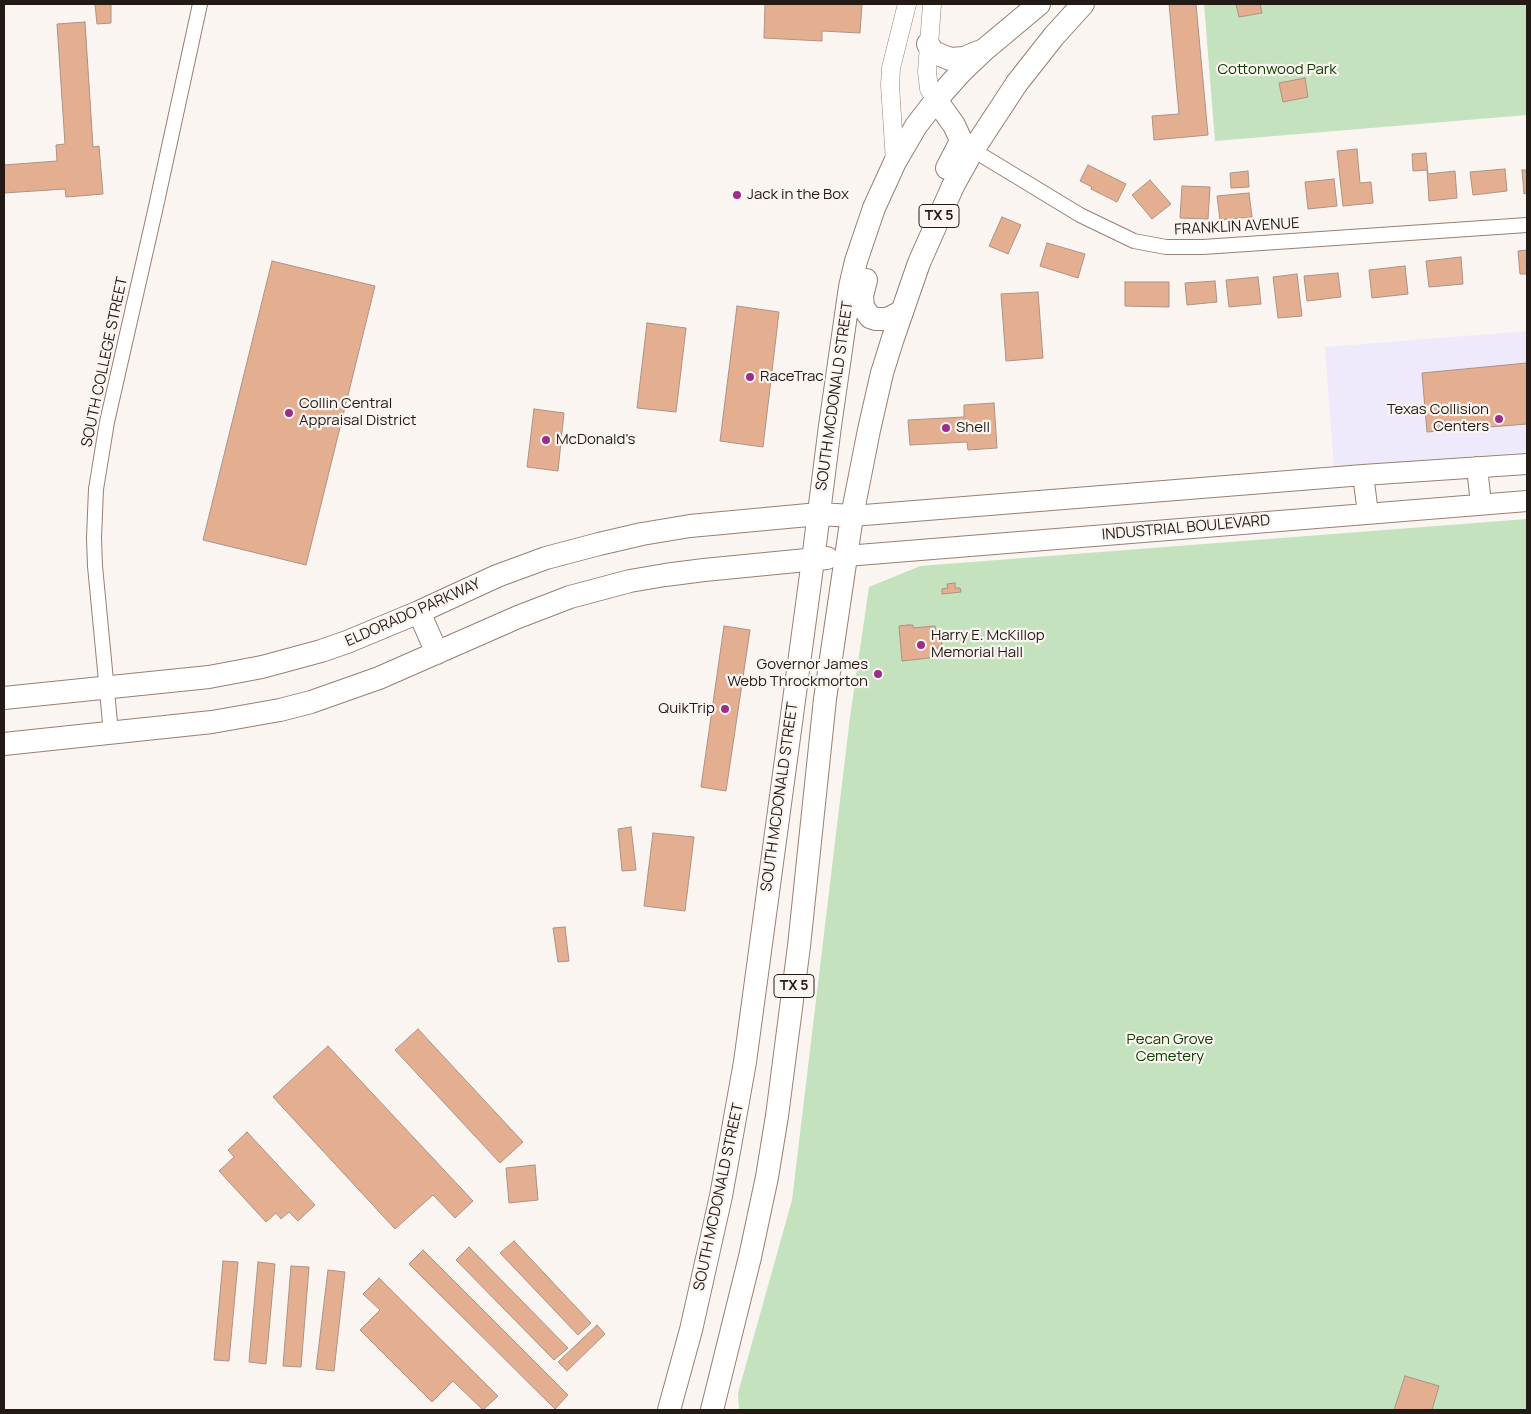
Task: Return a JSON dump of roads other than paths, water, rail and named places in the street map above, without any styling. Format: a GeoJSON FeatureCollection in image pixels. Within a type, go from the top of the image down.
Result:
{"type":"FeatureCollection","features":[{"type":"Feature","properties":{"kind":"main road","name":"SOUTH MCDONALD STREET"},"geometry":{"type":"LineString","coordinates":[[669,1410],[693,1320],[721,1196],[745,1062],[830,426],[850,288],[856,261],[874,208],[895,162],[916,126],[962,71],[1039,4]]}},
{"type":"Feature","properties":{"kind":"main road","name":"SOUTH MCDONALD STREET"},"geometry":{"type":"LineString","coordinates":[[712,1410],[750,1257],[767,1177],[777,1116],[799,946],[825,699],[852,516],[878,393],[901,312],[912,282],[942,209],[973,150],[1017,83],[1049,42],[1083,4]]}},
{"type":"Feature","properties":{"kind":"main road"},"geometry":{"type":"LineString","coordinates":[[928,44],[937,55],[950,59],[964,58],[984,50]]}},
{"type":"Feature","properties":{"kind":"main road"},"geometry":{"type":"LineString","coordinates":[[912,282],[915,244],[924,215],[960,143],[960,138],[954,125],[936,100]]}},
{"type":"Feature","properties":{"kind":"main road"},"geometry":{"type":"LineString","coordinates":[[874,208],[877,234],[862,296],[863,307],[870,317],[876,319],[887,319],[901,312]]}},
{"type":"Feature","properties":{"kind":"main road"},"geometry":{"type":"LineString","coordinates":[[852,516],[1363,475],[1527,464]]}},
{"type":"Feature","properties":{"kind":"main road"},"geometry":{"type":"LineString","coordinates":[[1477,467],[1480,504]]}},
{"type":"Feature","properties":{"kind":"main road"},"geometry":{"type":"LineString","coordinates":[[1363,475],[1368,513]]}},
{"type":"Feature","properties":{"kind":"main road","name":"INDUSTRIAL BOULEVARD"},"geometry":{"type":"LineString","coordinates":[[846,556],[1527,501]]}},
{"type":"Feature","properties":{"kind":"main road","name":"ELDORADO PARKWAY"},"geometry":{"type":"LineString","coordinates":[[4,698],[209,676],[262,667],[347,642],[419,612],[497,576],[546,558],[599,544],[690,526],[818,514],[852,516]]}},
{"type":"Feature","properties":{"kind":"main road"},"geometry":{"type":"LineString","coordinates":[[4,744],[212,722],[280,710],[311,702],[379,678],[540,608],[570,597],[665,575],[846,556]]}},
{"type":"Feature","properties":{"kind":"main road"},"geometry":{"type":"LineString","coordinates":[[419,612],[438,653]]}},
{"type":"Feature","properties":{"kind":"main road"},"geometry":{"type":"LineString","coordinates":[[794,701],[825,699]]}},
{"type":"Feature","properties":{"kind":"main road"},"geometry":{"type":"LineString","coordinates":[[778,811],[813,815]]}},
{"type":"Feature","properties":{"kind":"street","name":"SOUTH COLLEGE STREET"},"geometry":{"type":"LineString","coordinates":[[111,733],[105,687],[95,566],[96,489],[107,422],[200,4]]}},
{"type":"Feature","properties":{"kind":"street"},"geometry":{"type":"LineString","coordinates":[[895,162],[890,85],[891,68],[907,4]]}},
{"type":"Feature","properties":{"kind":"street"},"geometry":{"type":"LineString","coordinates":[[932,4],[927,81],[931,95],[936,100]]}},
{"type":"Feature","properties":{"kind":"street","name":"FRANKLIN AVENUE"},"geometry":{"type":"LineString","coordinates":[[973,150],[1080,215],[1134,241],[1166,247],[1203,247],[1527,225]]}},
{"type":"Feature","properties":{"kind":"place","name":"Jack in the Box"},"geometry":{"type":"Point","coordinates":[737,195]}},
{"type":"Feature","properties":{"kind":"place","name":"RaceTrac"},"geometry":{"type":"Point","coordinates":[750,377]}},
{"type":"Feature","properties":{"kind":"place","name":"Collin Central Appraisal District"},"geometry":{"type":"Point","coordinates":[289,413]}},
{"type":"Feature","properties":{"kind":"place","name":"Texas Collision Centers"},"geometry":{"type":"Point","coordinates":[1499,419]}},
{"type":"Feature","properties":{"kind":"place","name":"Shell"},"geometry":{"type":"Point","coordinates":[946,428]}},
{"type":"Feature","properties":{"kind":"place","name":"McDonald's"},"geometry":{"type":"Point","coordinates":[546,440]}},
{"type":"Feature","properties":{"kind":"place","name":"Harry E. McKillop Memorial Hall"},"geometry":{"type":"Point","coordinates":[921,645]}},
{"type":"Feature","properties":{"kind":"place","name":"Governor James Webb Throckmorton"},"geometry":{"type":"Point","coordinates":[878,674]}},
{"type":"Feature","properties":{"kind":"place","name":"QuikTrip"},"geometry":{"type":"Point","coordinates":[725,709]}},
{"type":"Feature","properties":{"kind":"park label","name":"Cottonwood Park"},"geometry":{"type":"Point","coordinates":[1277,70]}},
{"type":"Feature","properties":{"kind":"park label","name":"Pecan Grove Cemetery"},"geometry":{"type":"Point","coordinates":[1170,1048]}}]}
